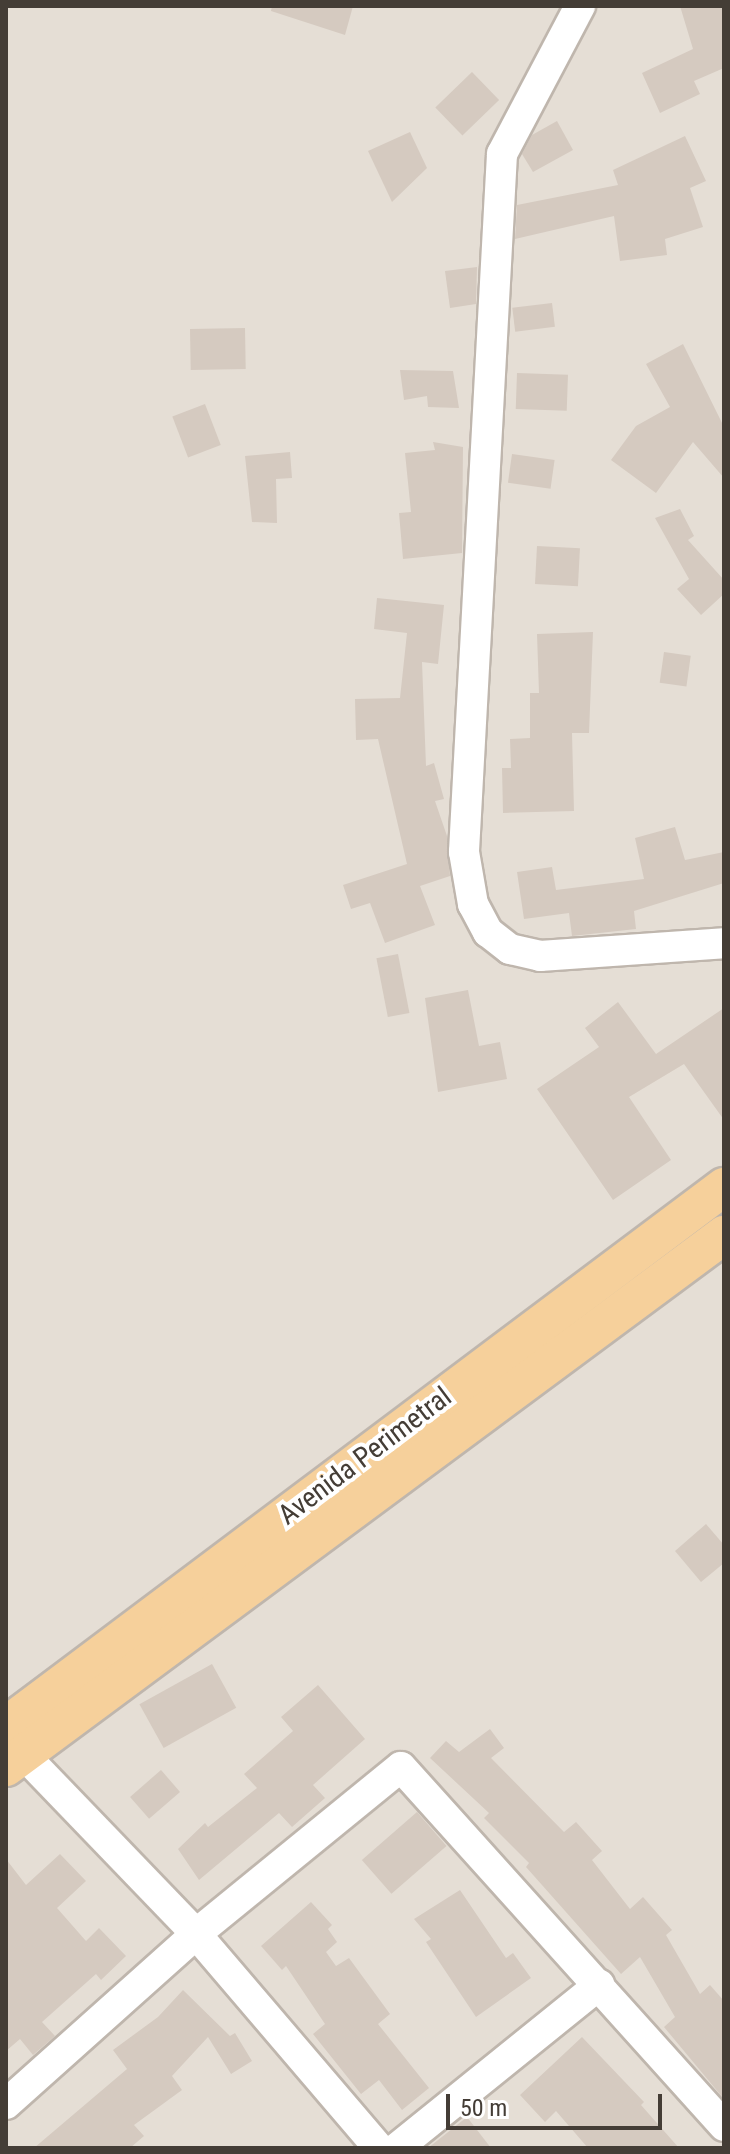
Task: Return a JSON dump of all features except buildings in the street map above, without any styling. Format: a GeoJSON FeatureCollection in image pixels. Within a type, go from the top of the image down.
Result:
{"type":"FeatureCollection","features":[{"type":"Feature","properties":{"kind":"main road","name":"Avenida Perimetral"},"geometry":{"type":"LineString","coordinates":[[12,1749],[724,1187]]}},
{"type":"Feature","properties":{"kind":"main road","name":"Avenida Perimetral"},"geometry":{"type":"LineString","coordinates":[[12,1749],[724,1235]]}},
{"type":"Feature","properties":{"kind":"street"},"geometry":{"type":"LineString","coordinates":[[580,6],[502,154],[464,852],[473,904],[488,932],[510,949],[540,956],[724,943]]}},
{"type":"Feature","properties":{"kind":"street"},"geometry":{"type":"LineString","coordinates":[[12,1749],[196,1934],[379,2148]]}},
{"type":"Feature","properties":{"kind":"street"},"geometry":{"type":"LineString","coordinates":[[6,2104],[196,1934],[401,1767],[724,2126]]}},
{"type":"Feature","properties":{"kind":"street"},"geometry":{"type":"LineString","coordinates":[[397,2148],[599,1985]]}},
{"type":"Feature","properties":{"kind":"shaded area"},"geometry":{"type":"Polygon","coordinates":[[[6,6],[724,6],[724,2148],[6,2148],[6,6]]]}}]}
